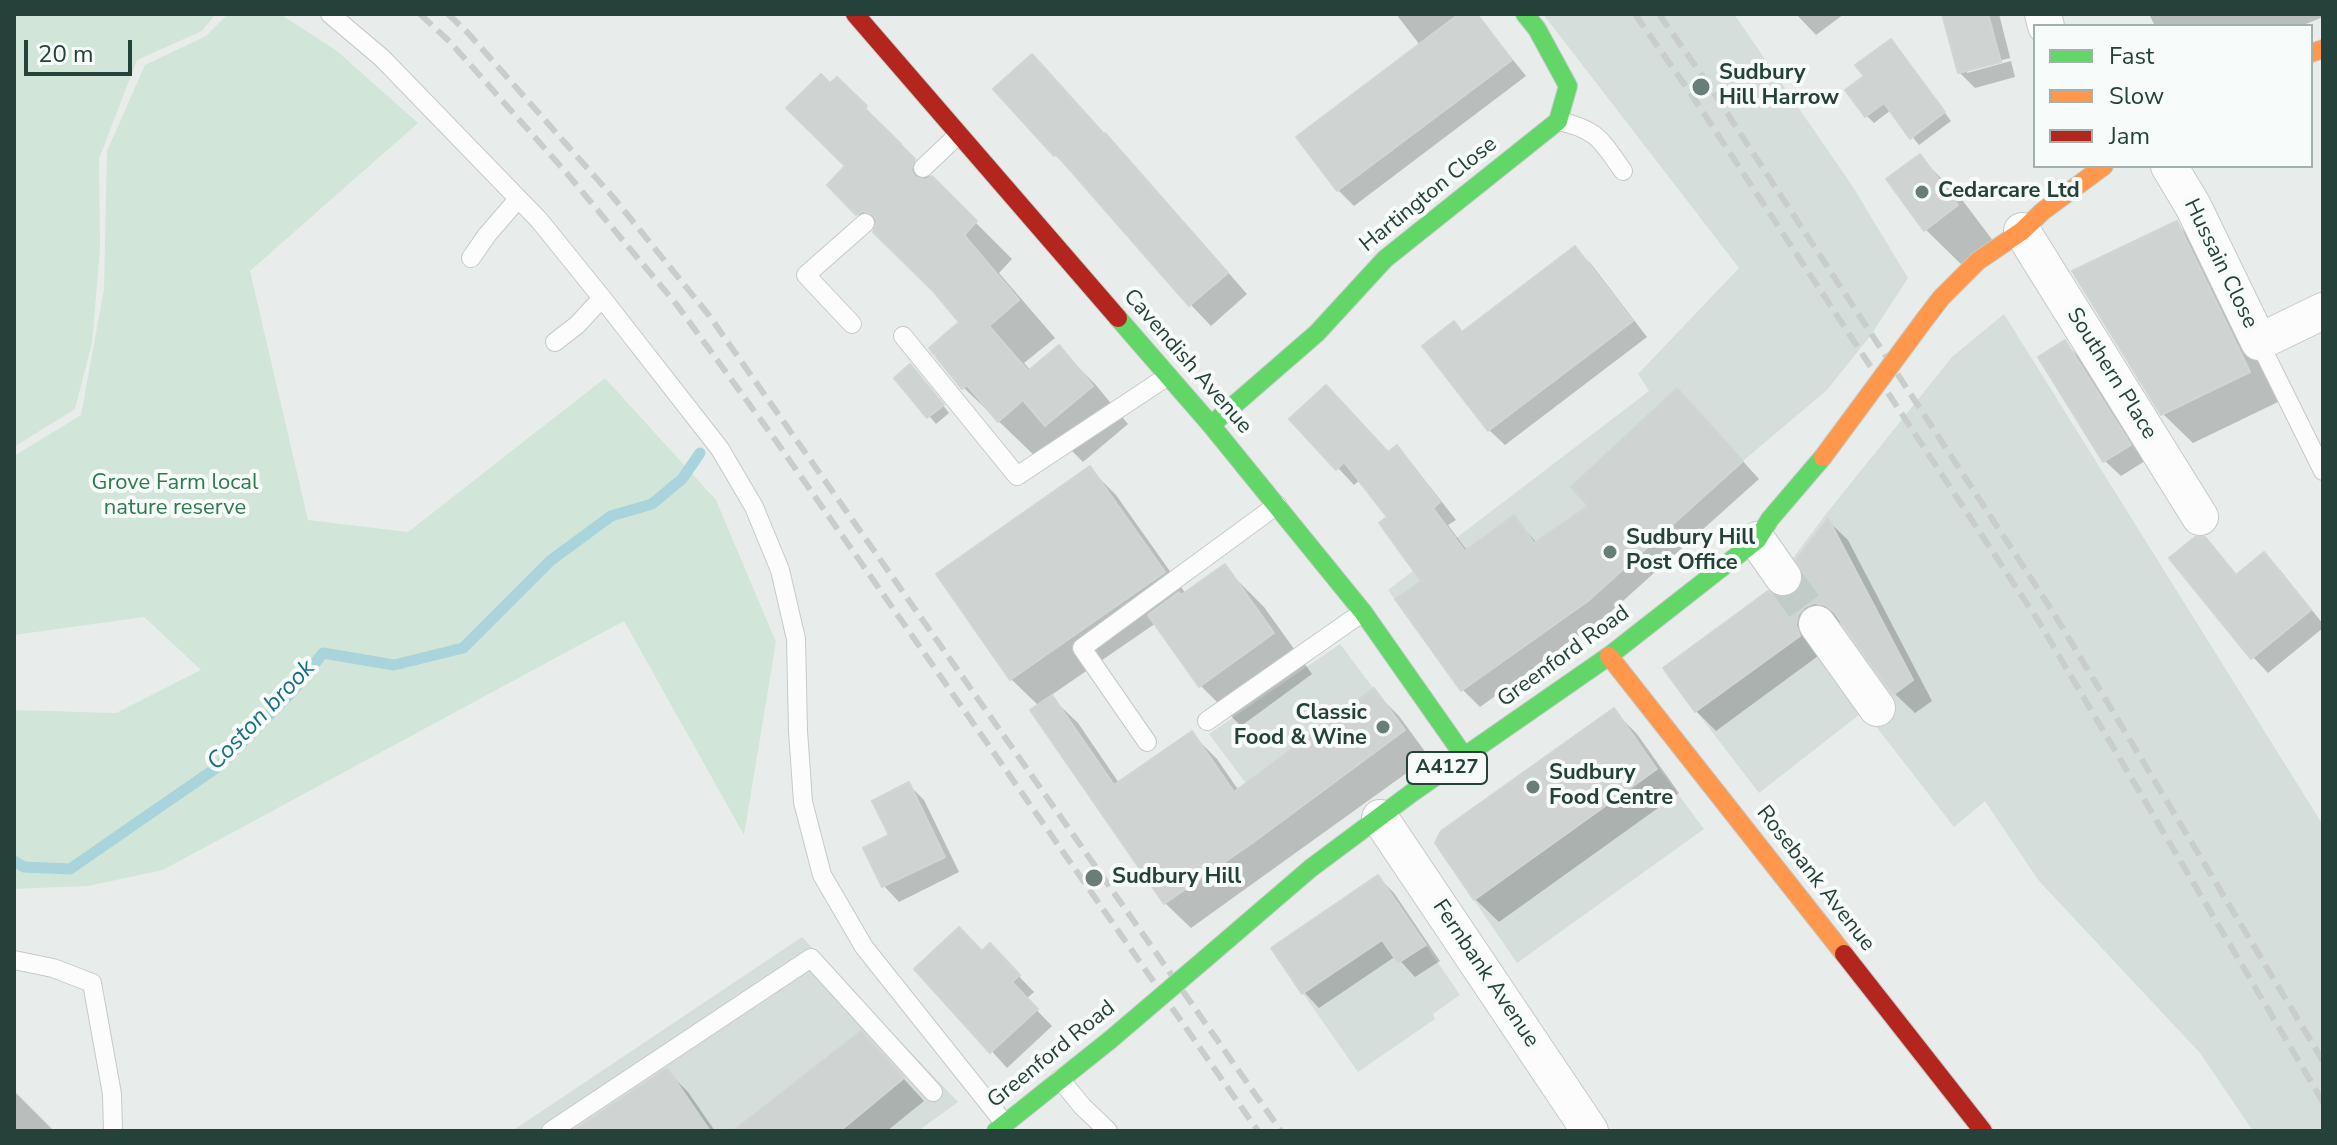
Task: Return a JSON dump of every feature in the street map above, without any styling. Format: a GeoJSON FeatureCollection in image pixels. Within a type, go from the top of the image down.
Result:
{"type":"FeatureCollection","features":[{"type":"Feature","properties":{"kind":"street","name":"Cavendish Avenue"},"geometry":{"type":"LineString","coordinates":[[855,14],[1277,505],[1363,612],[1464,756]]}},
{"type":"Feature","properties":{"kind":"street"},"geometry":{"type":"LineString","coordinates":[[1525,14],[1537,29],[1568,86],[1558,121]]}},
{"type":"Feature","properties":{"kind":"street","name":"Hartington Close"},"geometry":{"type":"LineString","coordinates":[[1211,425],[1317,333],[1385,259],[1558,121]]}},
{"type":"Feature","properties":{"kind":"street","name":"Greenford Road"},"geometry":{"type":"LineString","coordinates":[[1000,1127],[1110,1040],[1289,886],[1464,756],[1609,656],[1757,540],[1941,298],[1978,261],[2022,231],[2043,211],[2100,168]]}},
{"type":"Feature","properties":{"kind":"street","name":"Hussain Close"},"geometry":{"type":"LineString","coordinates":[[2170,168],[2193,206],[2259,342],[2323,311]]}},
{"type":"Feature","properties":{"kind":"street","name":"Southern Place"},"geometry":{"type":"LineString","coordinates":[[2022,231],[2200,517]]}},
{"type":"Feature","properties":{"kind":"street"},"geometry":{"type":"LineString","coordinates":[[1757,540],[1783,577]]}},
{"type":"Feature","properties":{"kind":"street"},"geometry":{"type":"LineString","coordinates":[[1817,624],[1877,708]]}},
{"type":"Feature","properties":{"kind":"street","name":"Rosebank Avenue"},"geometry":{"type":"LineString","coordinates":[[1609,656],[1983,1131]]}},
{"type":"Feature","properties":{"kind":"street","name":"Fernbank Avenue"},"geometry":{"type":"LineString","coordinates":[[1380,818],[1590,1131]]}},
{"type":"Feature","properties":{"kind":"lane"},"geometry":{"type":"LineString","coordinates":[[330,14],[382,58],[539,220],[720,449],[754,507],[780,570],[796,639],[803,802],[822,875],[864,947],[1000,1127]]}},
{"type":"Feature","properties":{"kind":"lane"},"geometry":{"type":"LineString","coordinates":[[1558,121],[1581,126],[1598,136],[1623,171]]}},
{"type":"Feature","properties":{"kind":"lane"},"geometry":{"type":"LineString","coordinates":[[923,168],[959,134]]}},
{"type":"Feature","properties":{"kind":"lane"},"geometry":{"type":"LineString","coordinates":[[471,258],[518,199]]}},
{"type":"Feature","properties":{"kind":"lane"},"geometry":{"type":"LineString","coordinates":[[852,324],[806,275],[865,223]]}},
{"type":"Feature","properties":{"kind":"lane"},"geometry":{"type":"LineString","coordinates":[[555,342],[577,325],[602,298]]}},
{"type":"Feature","properties":{"kind":"lane"},"geometry":{"type":"LineString","coordinates":[[903,336],[1017,476],[1168,376]]}},
{"type":"Feature","properties":{"kind":"lane"},"geometry":{"type":"LineString","coordinates":[[2259,342],[2323,471]]}},
{"type":"Feature","properties":{"kind":"lane"},"geometry":{"type":"LineString","coordinates":[[1147,742],[1082,648],[1277,505]]}},
{"type":"Feature","properties":{"kind":"lane"},"geometry":{"type":"LineString","coordinates":[[1207,721],[1363,612]]}},
{"type":"Feature","properties":{"kind":"lane"},"geometry":{"type":"LineString","coordinates":[[551,1131],[574,1124],[811,958],[933,1092]]}},
{"type":"Feature","properties":{"kind":"lane"},"geometry":{"type":"LineString","coordinates":[[14,960],[53,968],[92,983],[112,1094],[113,1131]]}},
{"type":"Feature","properties":{"kind":"lane"},"geometry":{"type":"LineString","coordinates":[[1060,1079],[1108,1131]]}},
{"type":"Feature","properties":{"kind":"shaded area"},"geometry":{"type":"Polygon","coordinates":[[[1543,14],[1734,14],[1853,187],[1908,278],[1871,335],[1827,390],[1743,461],[1591,599],[1461,691],[1388,590],[1649,391],[1638,374],[1739,268],[1543,14]]]}},
{"type":"Feature","properties":{"kind":"shaded area"},"geometry":{"type":"Polygon","coordinates":[[[2004,314],[2323,825],[2323,1131],[2253,1131],[2200,1053],[2039,881],[1985,801],[1954,827],[1864,711],[1759,793],[1663,668],[1769,590],[1952,357],[2004,314]]]}},
{"type":"Feature","properties":{"kind":"shaded area"},"geometry":{"type":"Polygon","coordinates":[[[1340,644],[1405,730],[1277,825],[1209,734],[1340,644]]]}},
{"type":"Feature","properties":{"kind":"shaded area"},"geometry":{"type":"Polygon","coordinates":[[[1614,708],[1704,829],[1517,963],[1435,843],[1441,831],[1614,708]]]}},
{"type":"Feature","properties":{"kind":"shaded area"},"geometry":{"type":"Polygon","coordinates":[[[1378,875],[1460,995],[1433,1014],[1435,1019],[1358,1072],[1271,948],[1378,875]]]}},
{"type":"Feature","properties":{"kind":"shaded area"},"geometry":{"type":"Polygon","coordinates":[[[802,937],[958,1102],[918,1131],[512,1131],[802,937]]]}},
{"type":"Feature","properties":{"kind":"green space","name":"Grove Farm local nature reserve"},"geometry":{"type":"Polygon","coordinates":[[[14,14],[216,14],[202,31],[137,60],[99,159],[100,249],[92,343],[75,409],[14,447],[14,14]]]}},
{"type":"Feature","properties":{"kind":"green space","name":"Grove Farm local nature reserve"},"geometry":{"type":"Polygon","coordinates":[[[228,14],[280,14],[337,51],[418,123],[250,271],[308,520],[408,532],[605,378],[716,500],[776,642],[744,835],[624,621],[163,870],[88,886],[14,889],[14,710],[116,713],[201,670],[144,617],[14,635],[14,456],[81,415],[104,289],[107,151],[145,65],[206,36],[228,14]]]}},
{"type":"Feature","properties":{"kind":"building"},"geometry":{"type":"Polygon","coordinates":[[[1459,14],[1477,14],[1512,60],[1337,191],[1296,137],[1459,14]]]}},
{"type":"Feature","properties":{"kind":"building"},"geometry":{"type":"Polygon","coordinates":[[[1942,14],[1988,14],[2001,62],[1958,73],[1942,14]]]}},
{"type":"Feature","properties":{"kind":"building"},"geometry":{"type":"Polygon","coordinates":[[[1891,39],[1945,112],[1910,139],[1884,103],[1865,117],[1845,90],[1864,76],[1855,65],[1891,39]]]}},
{"type":"Feature","properties":{"kind":"building"},"geometry":{"type":"Polygon","coordinates":[[[1032,54],[1228,273],[1189,306],[1056,154],[1054,156],[993,89],[1032,54]]]}},
{"type":"Feature","properties":{"kind":"building"},"geometry":{"type":"Polygon","coordinates":[[[821,74],[830,83],[837,77],[867,106],[865,109],[915,159],[911,170],[915,177],[925,180],[932,176],[977,221],[964,235],[1019,300],[989,326],[1028,371],[1059,345],[1093,386],[1045,426],[1023,400],[998,422],[967,385],[962,389],[929,348],[959,322],[934,292],[873,232],[877,221],[873,215],[863,211],[856,215],[827,185],[845,166],[786,108],[821,74]]]}},
{"type":"Feature","properties":{"kind":"building","name":"Cedarcare Ltd"},"geometry":{"type":"Polygon","coordinates":[[[1920,154],[1958,205],[1924,231],[1886,179],[1920,154]]]}},
{"type":"Feature","properties":{"kind":"building"},"geometry":{"type":"Polygon","coordinates":[[[2177,221],[2250,372],[2161,415],[2072,271],[2177,221]]]}},
{"type":"Feature","properties":{"kind":"building"},"geometry":{"type":"Polygon","coordinates":[[[1575,246],[1633,321],[1488,431],[1422,346],[1454,321],[1462,332],[1575,246]]]}},
{"type":"Feature","properties":{"kind":"building"},"geometry":{"type":"Polygon","coordinates":[[[2065,340],[2131,445],[2103,462],[2038,357],[2065,340]]]}},
{"type":"Feature","properties":{"kind":"building"},"geometry":{"type":"Polygon","coordinates":[[[910,364],[944,405],[927,418],[894,378],[910,364]]]}},
{"type":"Feature","properties":{"kind":"building"},"geometry":{"type":"Polygon","coordinates":[[[1326,385],[1388,452],[1397,445],[1440,502],[1433,508],[1465,551],[1514,515],[1534,543],[1588,506],[1571,487],[1677,388],[1743,461],[1588,601],[1461,691],[1395,599],[1421,581],[1379,523],[1387,517],[1344,462],[1336,470],[1289,419],[1326,385]]]}},
{"type":"Feature","properties":{"kind":"building"},"geometry":{"type":"Polygon","coordinates":[[[1090,466],[1165,572],[1010,680],[936,574],[1090,466]]]}},
{"type":"Feature","properties":{"kind":"building"},"geometry":{"type":"Polygon","coordinates":[[[1828,518],[1913,680],[1893,695],[1834,612],[1825,605],[1814,603],[1798,615],[1796,625],[1800,636],[1695,712],[1663,668],[1768,591],[1784,598],[1796,594],[1804,576],[1796,560],[1828,518]]]}},
{"type":"Feature","properties":{"kind":"building"},"geometry":{"type":"Polygon","coordinates":[[[2195,537],[2205,537],[2236,575],[2264,552],[2311,610],[2251,659],[2169,558],[2195,537]]]}},
{"type":"Feature","properties":{"kind":"building"},"geometry":{"type":"Polygon","coordinates":[[[1225,564],[1274,633],[1199,687],[1148,615],[1225,564]]]}},
{"type":"Feature","properties":{"kind":"building"},"geometry":{"type":"Polygon","coordinates":[[[1374,688],[1405,730],[1164,904],[1030,710],[1052,695],[1114,785],[1192,731],[1234,792],[1374,688]]]}},
{"type":"Feature","properties":{"kind":"building"},"geometry":{"type":"Polygon","coordinates":[[[1614,708],[1657,769],[1474,900],[1435,843],[1441,831],[1614,708]]]}},
{"type":"Feature","properties":{"kind":"building"},"geometry":{"type":"Polygon","coordinates":[[[909,782],[945,857],[882,887],[863,848],[889,835],[872,801],[909,782]]]}},
{"type":"Feature","properties":{"kind":"building"},"geometry":{"type":"Polygon","coordinates":[[[1378,875],[1426,945],[1398,963],[1382,940],[1302,994],[1271,948],[1378,875]]]}},
{"type":"Feature","properties":{"kind":"building"},"geometry":{"type":"Polygon","coordinates":[[[959,927],[982,951],[990,943],[1020,975],[1012,982],[1038,1009],[990,1053],[914,969],[959,927]]]}},
{"type":"Feature","properties":{"kind":"building"},"geometry":{"type":"Polygon","coordinates":[[[861,1031],[904,1078],[840,1131],[733,1131],[861,1031]]]}},
{"type":"Feature","properties":{"kind":"building"},"geometry":{"type":"Polygon","coordinates":[[[667,1068],[710,1131],[573,1131],[667,1068]]]}},
{"type":"Feature","properties":{"kind":"waterway","name":"Coston brook"},"geometry":{"type":"LineString","coordinates":[[14,861],[24,867],[70,869],[219,766],[292,692],[323,653],[394,665],[463,648],[550,561],[611,516],[652,504],[682,479],[700,453]]}},
{"type":"Feature","properties":{"kind":"tunnel"},"geometry":{"type":"LineString","coordinates":[[1783,577],[1817,624]]}},
{"type":"Feature","properties":{"kind":"railway"},"geometry":{"type":"LineString","coordinates":[[420,14],[450,42],[564,170],[677,305],[774,438],[1258,1131]]}},
{"type":"Feature","properties":{"kind":"railway"},"geometry":{"type":"LineString","coordinates":[[448,14],[613,197],[708,314],[1281,1131]]}},
{"type":"Feature","properties":{"kind":"railway"},"geometry":{"type":"LineString","coordinates":[[1635,14],[2039,622],[2323,1102]]}},
{"type":"Feature","properties":{"kind":"railway"},"geometry":{"type":"LineString","coordinates":[[1659,14],[1708,84],[2053,612],[2323,1061]]}},
{"type":"Feature","properties":{"kind":"traffic: fast"},"geometry":{"type":"LineString","coordinates":[[1211,425],[1317,333],[1385,259],[1558,121],[1568,86],[1537,29],[1525,14]]}},
{"type":"Feature","properties":{"kind":"traffic: fast"},"geometry":{"type":"LineString","coordinates":[[1118,318],[1211,425],[1363,612],[1464,756]]}},
{"type":"Feature","properties":{"kind":"traffic: fast"},"geometry":{"type":"LineString","coordinates":[[1205,959],[1311,868],[1413,792],[1609,656],[1757,540],[1770,519],[1823,457]]}},
{"type":"Feature","properties":{"kind":"traffic: fast"},"geometry":{"type":"LineString","coordinates":[[1110,1040],[1205,959]]}},
{"type":"Feature","properties":{"kind":"traffic: fast"},"geometry":{"type":"LineString","coordinates":[[996,1131],[1110,1040]]}},
{"type":"Feature","properties":{"kind":"traffic: slow"},"geometry":{"type":"LineString","coordinates":[[2313,52],[2323,49]]}},
{"type":"Feature","properties":{"kind":"traffic: slow"},"geometry":{"type":"LineString","coordinates":[[1925,319],[1978,261],[2022,231],[2043,211],[2101,168]]}},
{"type":"Feature","properties":{"kind":"traffic: slow"},"geometry":{"type":"LineString","coordinates":[[1823,457],[1925,319]]}},
{"type":"Feature","properties":{"kind":"traffic: slow"},"geometry":{"type":"LineString","coordinates":[[1609,656],[1844,954]]}},
{"type":"Feature","properties":{"kind":"traffic: jam"},"geometry":{"type":"LineString","coordinates":[[855,14],[1118,318]]}},
{"type":"Feature","properties":{"kind":"traffic: jam"},"geometry":{"type":"LineString","coordinates":[[1844,954],[1983,1131]]}},
{"type":"Feature","properties":{"kind":"place","name":"Sudbury Hill Harrow"},"geometry":{"type":"Point","coordinates":[1701,87]}},
{"type":"Feature","properties":{"kind":"place","name":"Cedarcare Ltd"},"geometry":{"type":"Point","coordinates":[1922,192]}},
{"type":"Feature","properties":{"kind":"place","name":"Sudbury Hill Post Office"},"geometry":{"type":"Point","coordinates":[1610,552]}},
{"type":"Feature","properties":{"kind":"place","name":"Classic Food & Wine"},"geometry":{"type":"Point","coordinates":[1383,727]}},
{"type":"Feature","properties":{"kind":"place","name":"Sudbury Food Centre"},"geometry":{"type":"Point","coordinates":[1533,787]}},
{"type":"Feature","properties":{"kind":"place","name":"Sudbury Hill"},"geometry":{"type":"Point","coordinates":[1094,878]}}]}
